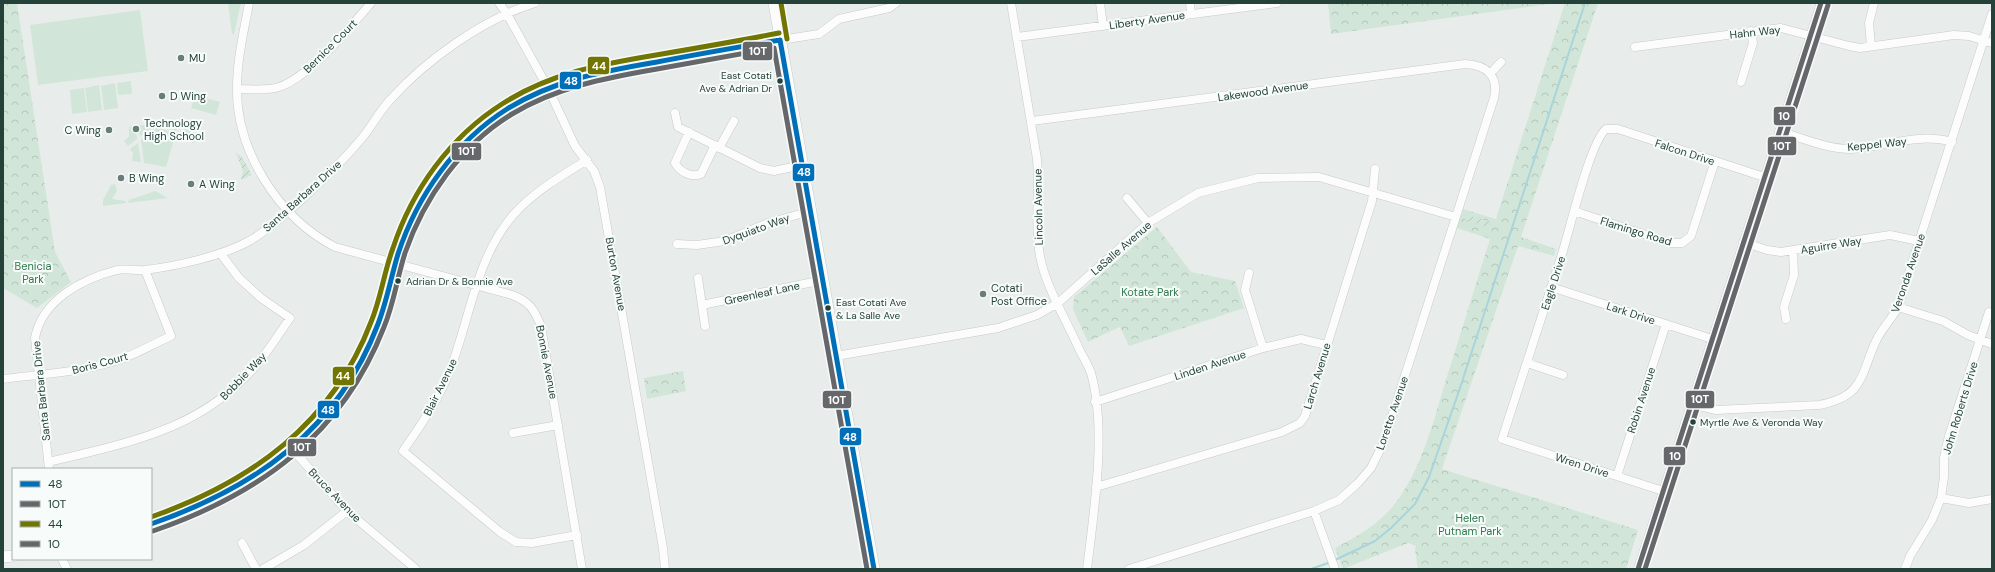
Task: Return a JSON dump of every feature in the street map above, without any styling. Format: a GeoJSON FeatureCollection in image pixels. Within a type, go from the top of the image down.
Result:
{"type":"FeatureCollection","features":[{"type":"Feature","properties":{"kind":"street","name":"Bonnie Avenue"},"geometry":{"type":"LineString","coordinates":[[249,3],[237,67],[237,89],[241,125],[261,175],[288,211],[319,239],[334,247],[478,285],[525,300],[535,311],[541,326],[582,569]]}},
{"type":"Feature","properties":{"kind":"street","name":"Bernice Court"},"geometry":{"type":"LineString","coordinates":[[237,89],[278,87],[294,81],[310,68],[371,3]]}},
{"type":"Feature","properties":{"kind":"street","name":"Burton Avenue"},"geometry":{"type":"LineString","coordinates":[[499,3],[507,14],[548,88],[575,146],[594,171],[600,187],[664,548],[665,569]]}},
{"type":"Feature","properties":{"kind":"street","name":"Santa Barbara Drive"},"geometry":{"type":"LineString","coordinates":[[49,465],[35,352],[37,328],[43,315],[55,301],[88,280],[119,270],[145,270],[222,254],[250,240],[268,228],[337,167],[362,138],[390,101],[419,72],[470,34],[507,14],[535,3]]}},
{"type":"Feature","properties":{"kind":"street"},"geometry":{"type":"LineString","coordinates":[[774,3],[874,569]]}},
{"type":"Feature","properties":{"kind":"street"},"geometry":{"type":"LineString","coordinates":[[152,524],[191,512],[222,497],[252,479],[292,449],[335,401],[360,362],[377,326],[395,264],[410,223],[426,193],[448,162],[475,134],[506,110],[548,88],[585,75],[819,34],[839,19],[889,8],[896,3]]}},
{"type":"Feature","properties":{"kind":"street","name":"Lincoln Avenue"},"geometry":{"type":"LineString","coordinates":[[1011,3],[1032,121],[1039,177],[1037,232],[1040,258],[1047,278],[1090,373],[1095,402],[1098,428],[1096,487],[1087,569]]}},
{"type":"Feature","properties":{"kind":"street"},"geometry":{"type":"LineString","coordinates":[[1100,3],[1103,26]]}},
{"type":"Feature","properties":{"kind":"street"},"geometry":{"type":"LineString","coordinates":[[1190,3],[1191,14]]}},
{"type":"Feature","properties":{"kind":"street","name":"Liberty Avenue"},"geometry":{"type":"LineString","coordinates":[[1017,37],[1277,3]]}},
{"type":"Feature","properties":{"kind":"street"},"geometry":{"type":"LineString","coordinates":[[1638,569],[1821,3]]}},
{"type":"Feature","properties":{"kind":"street"},"geometry":{"type":"LineString","coordinates":[[1871,46],[1869,22],[1874,3]]}},
{"type":"Feature","properties":{"kind":"street","name":"Veronda Avenue"},"geometry":{"type":"LineString","coordinates":[[1691,404],[1710,409],[1722,410],[1819,405],[1834,402],[1844,397],[1857,386],[1863,377],[1879,335],[1892,319],[1898,307],[1992,14]]}},
{"type":"Feature","properties":{"kind":"street","name":"Hahn Way"},"geometry":{"type":"LineString","coordinates":[[1635,47],[1781,28],[1849,46],[1871,46],[1954,35],[1969,36],[1992,43]]}},
{"type":"Feature","properties":{"kind":"street"},"geometry":{"type":"LineString","coordinates":[[1741,82],[1753,43],[1751,31]]}},
{"type":"Feature","properties":{"kind":"street"},"geometry":{"type":"LineString","coordinates":[[1456,218],[1494,98],[1495,82],[1490,74],[1501,62]]}},
{"type":"Feature","properties":{"kind":"street","name":"Lakewood Avenue"},"geometry":{"type":"LineString","coordinates":[[1032,121],[1442,66],[1474,64],[1490,74]]}},
{"type":"Feature","properties":{"kind":"street"},"geometry":{"type":"LineString","coordinates":[[675,113],[678,127],[768,170],[802,165]]}},
{"type":"Feature","properties":{"kind":"street"},"geometry":{"type":"LineString","coordinates":[[689,132],[675,163],[688,174],[695,176],[701,174],[734,120]]}},
{"type":"Feature","properties":{"kind":"street","name":"Falcon Drive"},"geometry":{"type":"LineString","coordinates":[[1606,129],[1618,130],[1764,178]]}},
{"type":"Feature","properties":{"kind":"street","name":"Eagle Drive"},"geometry":{"type":"LineString","coordinates":[[1502,439],[1551,288],[1574,211],[1598,140],[1606,129]]}},
{"type":"Feature","properties":{"kind":"street","name":"Keppel Way"},"geometry":{"type":"LineString","coordinates":[[1780,131],[1822,144],[1850,149],[1933,138],[1952,142]]}},
{"type":"Feature","properties":{"kind":"street","name":"Blair Avenue"},"geometry":{"type":"LineString","coordinates":[[577,535],[532,543],[516,542],[500,532],[404,451],[429,412],[450,372],[464,334],[478,285],[493,246],[513,215],[538,191],[587,160]]}},
{"type":"Feature","properties":{"kind":"street","name":"Flamingo Road"},"geometry":{"type":"LineString","coordinates":[[1574,211],[1670,243],[1682,243],[1691,236],[1715,161]]}},
{"type":"Feature","properties":{"kind":"street","name":"Larch Avenue"},"geometry":{"type":"LineString","coordinates":[[1096,487],[1293,428],[1300,423],[1304,416],[1375,192],[1375,169]]}},
{"type":"Feature","properties":{"kind":"street","name":"LaSalle Avenue"},"geometry":{"type":"LineString","coordinates":[[836,356],[998,328],[1037,315],[1058,303],[1148,223],[1198,193],[1258,178],[1319,176],[1456,218]]}},
{"type":"Feature","properties":{"kind":"street"},"geometry":{"type":"LineString","coordinates":[[1127,198],[1148,223]]}},
{"type":"Feature","properties":{"kind":"street","name":"Dyquiato Way"},"geometry":{"type":"LineString","coordinates":[[677,244],[697,245],[725,241],[768,223],[811,211]]}},
{"type":"Feature","properties":{"kind":"street","name":"Loretto Avenue"},"geometry":{"type":"LineString","coordinates":[[1129,569],[1314,511],[1340,500],[1358,483],[1371,468],[1383,444],[1456,218]]}},
{"type":"Feature","properties":{"kind":"street","name":"Aguirre Way"},"geometry":{"type":"LineString","coordinates":[[1743,242],[1774,252],[1793,251],[1890,235],[1919,241]]}},
{"type":"Feature","properties":{"kind":"street"},"geometry":{"type":"LineString","coordinates":[[1786,319],[1784,307],[1794,275],[1793,251]]}},
{"type":"Feature","properties":{"kind":"street","name":"Bobbie Way"},"geometry":{"type":"LineString","coordinates":[[49,465],[140,440],[174,427],[218,401],[239,383],[262,359],[290,318],[261,298],[239,278],[222,254]]}},
{"type":"Feature","properties":{"kind":"street","name":"Boris Court"},"geometry":{"type":"LineString","coordinates":[[3,379],[77,370],[124,358],[171,336],[145,270]]}},
{"type":"Feature","properties":{"kind":"street"},"geometry":{"type":"LineString","coordinates":[[1249,273],[1245,290],[1263,348]]}},
{"type":"Feature","properties":{"kind":"street"},"geometry":{"type":"LineString","coordinates":[[698,278],[705,326]]}},
{"type":"Feature","properties":{"kind":"street","name":"Greenleaf Lane"},"geometry":{"type":"LineString","coordinates":[[702,305],[823,280]]}},
{"type":"Feature","properties":{"kind":"street","name":"Lark Drive"},"geometry":{"type":"LineString","coordinates":[[1551,288],[1712,339]]}},
{"type":"Feature","properties":{"kind":"street"},"geometry":{"type":"LineString","coordinates":[[1898,307],[1943,321],[1980,340],[1992,344]]}},
{"type":"Feature","properties":{"kind":"street","name":"John Roberts Drive"},"geometry":{"type":"LineString","coordinates":[[1906,569],[1910,556],[1932,520],[1942,498],[1944,458],[1949,436],[1990,312]]}},
{"type":"Feature","properties":{"kind":"street","name":"Robin Avenue"},"geometry":{"type":"LineString","coordinates":[[1617,476],[1666,324]]}},
{"type":"Feature","properties":{"kind":"street","name":"Linden Avenue"},"geometry":{"type":"LineString","coordinates":[[1095,402],[1263,348],[1301,339],[1326,345]]}},
{"type":"Feature","properties":{"kind":"street"},"geometry":{"type":"LineString","coordinates":[[1527,363],[1563,375]]}},
{"type":"Feature","properties":{"kind":"street"},"geometry":{"type":"LineString","coordinates":[[513,433],[558,425]]}},
{"type":"Feature","properties":{"kind":"street","name":"Wren Drive"},"geometry":{"type":"LineString","coordinates":[[1502,439],[1663,491]]}},
{"type":"Feature","properties":{"kind":"street","name":"Bruce Avenue"},"geometry":{"type":"LineString","coordinates":[[292,449],[347,511],[416,569]]}},
{"type":"Feature","properties":{"kind":"street"},"geometry":{"type":"LineString","coordinates":[[1942,498],[1969,503],[1992,499]]}},
{"type":"Feature","properties":{"kind":"street"},"geometry":{"type":"LineString","coordinates":[[263,569],[304,545],[347,511]]}},
{"type":"Feature","properties":{"kind":"street"},"geometry":{"type":"LineString","coordinates":[[1314,511],[1335,569]]}},
{"type":"Feature","properties":{"kind":"street"},"geometry":{"type":"LineString","coordinates":[[242,543],[256,569]]}},
{"type":"Feature","properties":{"kind":"street"},"geometry":{"type":"LineString","coordinates":[[62,560],[67,569]]}},
{"type":"Feature","properties":{"kind":"green space","name":"Benicia Park"},"geometry":{"type":"Polygon","coordinates":[[[3,3],[17,3],[55,252],[71,282],[37,308],[3,288],[3,3]]]}},
{"type":"Feature","properties":{"kind":"green space"},"geometry":{"type":"Polygon","coordinates":[[[228,3],[241,3],[234,34],[232,34],[228,3]]]}},
{"type":"Feature","properties":{"kind":"green space"},"geometry":{"type":"Polygon","coordinates":[[[1328,3],[1557,3],[1331,34],[1328,3]]]}},
{"type":"Feature","properties":{"kind":"green space","name":"Helen Putnam Park"},"geometry":{"type":"Polygon","coordinates":[[[1565,3],[1598,3],[1521,237],[1556,249],[1554,256],[1518,246],[1442,469],[1638,530],[1626,569],[1418,569],[1415,550],[1416,546],[1408,543],[1343,569],[1335,548],[1369,528],[1391,509],[1406,488],[1426,444],[1490,239],[1457,228],[1463,209],[1496,219],[1565,3]]]}},
{"type":"Feature","properties":{"kind":"green space"},"geometry":{"type":"Polygon","coordinates":[[[140,10],[148,71],[38,85],[30,25],[140,10]]]}},
{"type":"Feature","properties":{"kind":"green space"},"geometry":{"type":"Polygon","coordinates":[[[131,81],[132,94],[118,95],[117,83],[131,81]]]}},
{"type":"Feature","properties":{"kind":"green space"},"geometry":{"type":"Polygon","coordinates":[[[115,83],[118,108],[104,110],[101,86],[115,83]]]}},
{"type":"Feature","properties":{"kind":"green space"},"geometry":{"type":"Polygon","coordinates":[[[99,85],[102,110],[88,112],[85,88],[99,85]]]}},
{"type":"Feature","properties":{"kind":"green space"},"geometry":{"type":"Polygon","coordinates":[[[84,88],[87,112],[72,114],[70,90],[84,88]]]}},
{"type":"Feature","properties":{"kind":"green space"},"geometry":{"type":"Polygon","coordinates":[[[195,95],[220,102],[216,115],[191,108],[195,95]]]}},
{"type":"Feature","properties":{"kind":"green space"},"geometry":{"type":"Polygon","coordinates":[[[172,118],[177,127],[176,132],[163,124],[172,118]]]}},
{"type":"Feature","properties":{"kind":"green space"},"geometry":{"type":"Polygon","coordinates":[[[148,120],[156,125],[140,136],[138,126],[145,125],[148,120]]]}},
{"type":"Feature","properties":{"kind":"green space"},"geometry":{"type":"Polygon","coordinates":[[[135,126],[137,139],[128,146],[124,141],[129,137],[129,127],[135,126]]]}},
{"type":"Feature","properties":{"kind":"green space"},"geometry":{"type":"Polygon","coordinates":[[[159,126],[175,136],[166,167],[144,163],[141,140],[159,126]]]}},
{"type":"Feature","properties":{"kind":"green space"},"geometry":{"type":"Polygon","coordinates":[[[184,129],[203,135],[193,143],[182,137],[184,129]]]}},
{"type":"Feature","properties":{"kind":"green space"},"geometry":{"type":"Polygon","coordinates":[[[138,143],[141,162],[132,161],[133,153],[130,149],[138,143]]]}},
{"type":"Feature","properties":{"kind":"green space"},"geometry":{"type":"Polygon","coordinates":[[[236,153],[242,157],[252,175],[241,180],[243,171],[236,153]]]}},
{"type":"Feature","properties":{"kind":"green space"},"geometry":{"type":"Polygon","coordinates":[[[115,184],[117,191],[112,199],[126,201],[126,203],[103,206],[103,200],[111,185],[115,184]]]}},
{"type":"Feature","properties":{"kind":"green space"},"geometry":{"type":"Polygon","coordinates":[[[155,191],[168,198],[128,203],[129,200],[155,191]]]}},
{"type":"Feature","properties":{"kind":"green space"},"geometry":{"type":"Polygon","coordinates":[[[1467,215],[1489,221],[1491,223],[1490,226],[1487,227],[1466,220],[1464,218],[1467,215]]]}},
{"type":"Feature","properties":{"kind":"green space","name":"Kotate Park"},"geometry":{"type":"Polygon","coordinates":[[[1157,227],[1191,272],[1235,281],[1244,308],[1129,346],[1120,327],[1088,342],[1073,309],[1074,297],[1157,227]]]}},
{"type":"Feature","properties":{"kind":"green space"},"geometry":{"type":"Polygon","coordinates":[[[683,371],[686,391],[647,399],[644,378],[683,371]]]}},
{"type":"Feature","properties":{"kind":"waterway"},"geometry":{"type":"LineString","coordinates":[[1335,560],[1375,541],[1391,528],[1415,504],[1429,477],[1461,385],[1585,3]]}},
{"type":"Feature","properties":{"kind":"waterway"},"geometry":{"type":"LineString","coordinates":[[1311,569],[1331,562]]}},
{"type":"Feature","properties":{"kind":"transit line","name":"44"},"geometry":{"type":"LineString","coordinates":[[781,3],[787,39]]}},
{"type":"Feature","properties":{"kind":"transit line","name":"10"},"geometry":{"type":"LineString","coordinates":[[1638,569],[1821,3]]}},
{"type":"Feature","properties":{"kind":"transit line","name":"10T"},"geometry":{"type":"LineString","coordinates":[[1645,569],[1828,5]]}},
{"type":"Feature","properties":{"kind":"transit line","name":"44"},"geometry":{"type":"LineString","coordinates":[[152,517],[188,503],[222,486],[254,467],[284,445],[311,419],[334,391],[354,358],[371,322],[390,257],[401,227],[422,186],[450,149],[483,117],[520,93],[558,77],[577,71],[616,62],[779,33]]}},
{"type":"Feature","properties":{"kind":"transit line","name":"48"},"geometry":{"type":"LineString","coordinates":[[780,40],[874,569]]}},
{"type":"Feature","properties":{"kind":"transit line","name":"48"},"geometry":{"type":"LineString","coordinates":[[152,524],[189,509],[225,492],[258,473],[288,450],[316,424],[340,395],[361,362],[378,324],[398,254],[406,232],[427,191],[455,154],[488,122],[525,99],[580,78],[618,69],[780,40]]}},
{"type":"Feature","properties":{"kind":"transit line","name":"10T"},"geometry":{"type":"LineString","coordinates":[[153,531],[192,516],[228,499],[262,479],[293,456],[321,429],[345,399],[366,365],[384,327],[393,300],[405,253],[423,212],[446,174],[476,141],[512,114],[564,90],[619,76],[774,48],[867,569]]}},
{"type":"Feature","properties":{"kind":"place","name":"MU"},"geometry":{"type":"Point","coordinates":[181,58]}},
{"type":"Feature","properties":{"kind":"place","name":"East Cotati Ave & Adrian Dr"},"geometry":{"type":"Point","coordinates":[780,81]}},
{"type":"Feature","properties":{"kind":"place","name":"D Wing"},"geometry":{"type":"Point","coordinates":[162,96]}},
{"type":"Feature","properties":{"kind":"place","name":"Technology High School"},"geometry":{"type":"Point","coordinates":[136,129]}},
{"type":"Feature","properties":{"kind":"place","name":"C Wing"},"geometry":{"type":"Point","coordinates":[109,130]}},
{"type":"Feature","properties":{"kind":"place","name":"B Wing"},"geometry":{"type":"Point","coordinates":[121,178]}},
{"type":"Feature","properties":{"kind":"place","name":"A Wing"},"geometry":{"type":"Point","coordinates":[191,184]}},
{"type":"Feature","properties":{"kind":"place","name":"Adrian Dr & Bonnie Ave"},"geometry":{"type":"Point","coordinates":[398,281]}},
{"type":"Feature","properties":{"kind":"place","name":"Cotati Post Office"},"geometry":{"type":"Point","coordinates":[983,294]}},
{"type":"Feature","properties":{"kind":"place","name":"East Cotati Ave & La Salle Ave"},"geometry":{"type":"Point","coordinates":[828,308]}},
{"type":"Feature","properties":{"kind":"place","name":"Myrtle Ave & Veronda Way"},"geometry":{"type":"Point","coordinates":[1693,422]}}]}
